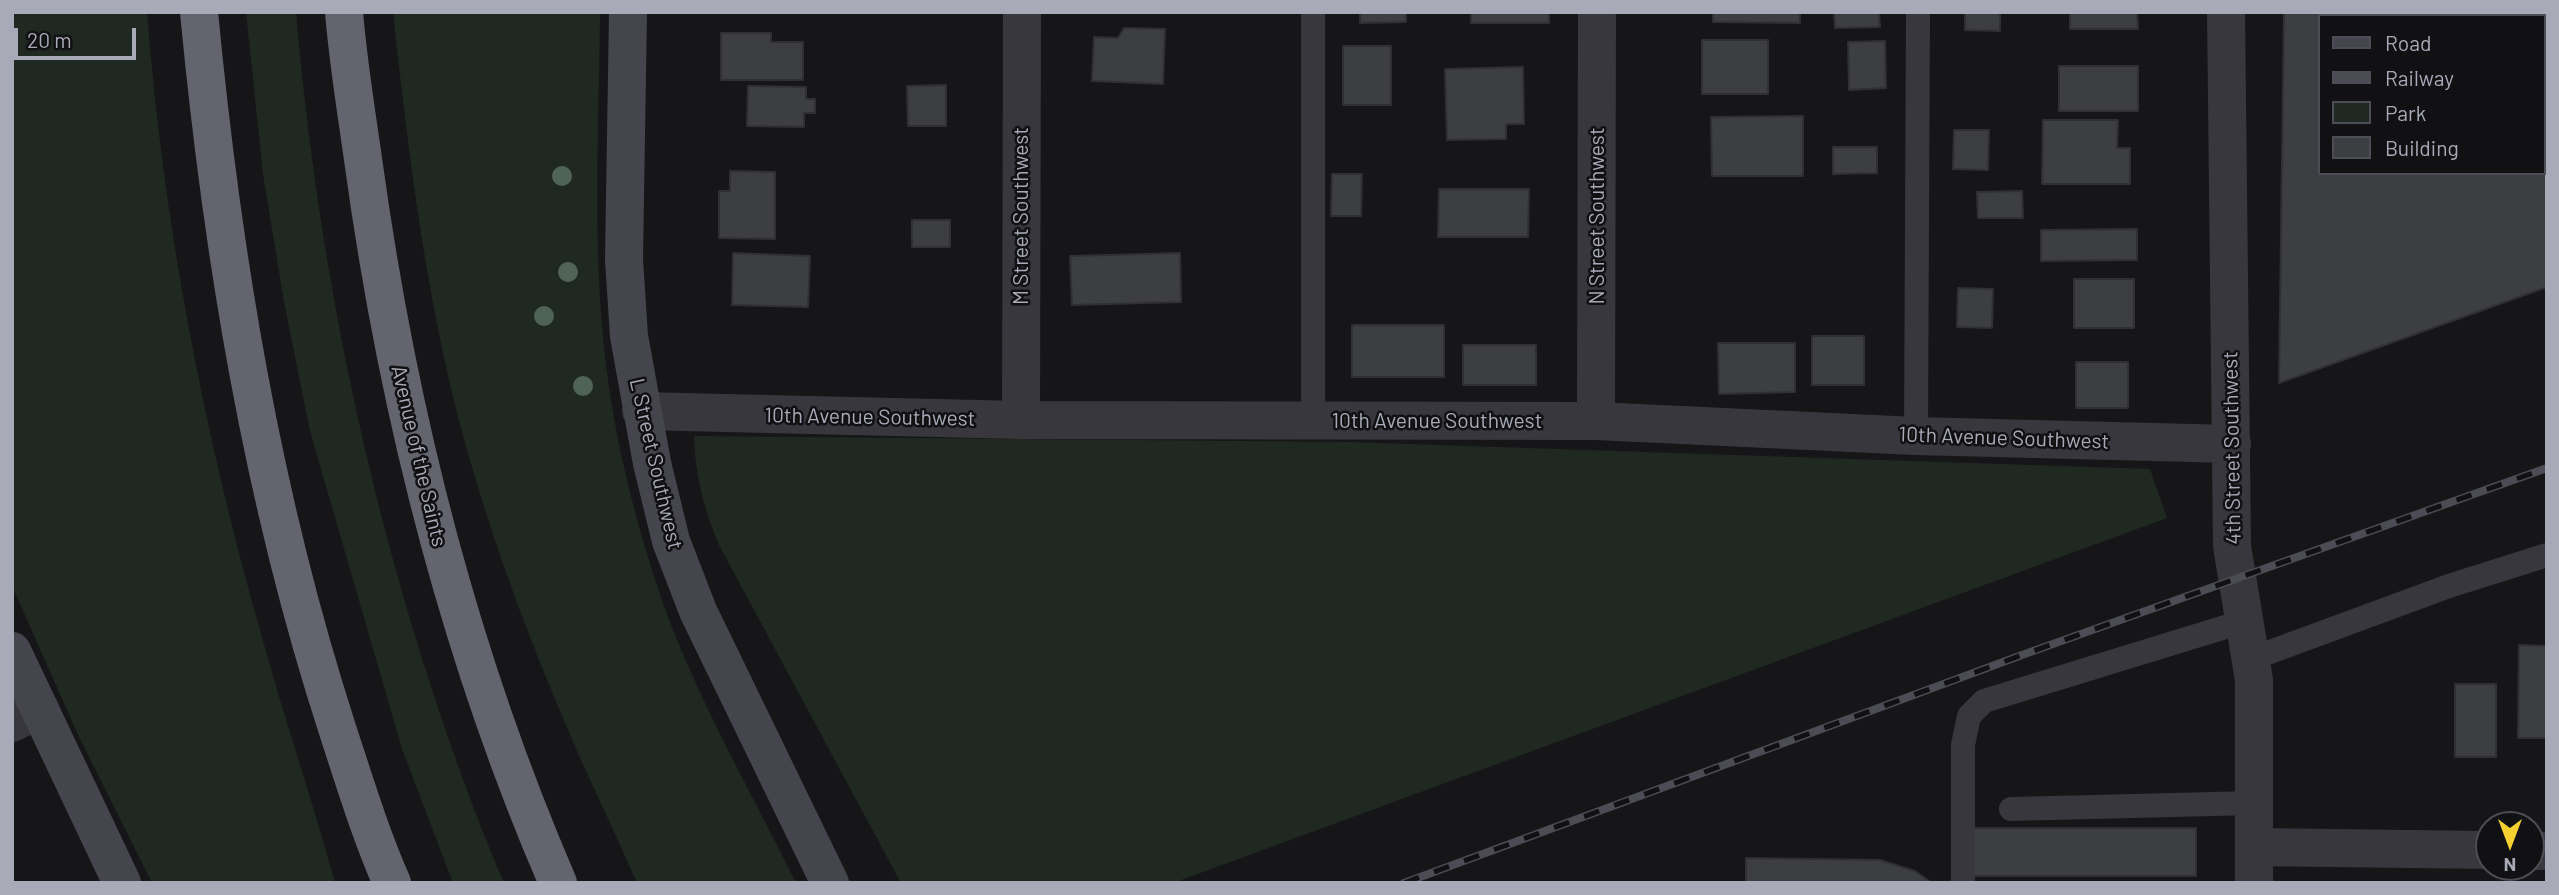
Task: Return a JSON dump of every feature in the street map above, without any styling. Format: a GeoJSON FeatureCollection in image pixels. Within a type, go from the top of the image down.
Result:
{"type":"FeatureCollection","features":[{"type":"Feature","properties":{"kind":"highway"},"geometry":{"type":"LineString","coordinates":[[199,12],[228,247],[285,546],[320,676],[391,882]]}},
{"type":"Feature","properties":{"kind":"highway","name":"Avenue of the Saints"},"geometry":{"type":"LineString","coordinates":[[344,12],[373,234],[405,404],[432,522],[486,699],[553,871]]}},
{"type":"Feature","properties":{"kind":"street","name":"L Street Southwest"},"geometry":{"type":"LineString","coordinates":[[628,12],[624,260],[629,336],[641,411],[671,541],[698,611],[830,883]]}},
{"type":"Feature","properties":{"kind":"street","name":"M Street Southwest"},"geometry":{"type":"LineString","coordinates":[[1021,12],[1021,420]]}},
{"type":"Feature","properties":{"kind":"street","name":"N Street Southwest"},"geometry":{"type":"LineString","coordinates":[[1596,421],[1597,12]]}},
{"type":"Feature","properties":{"kind":"street","name":"4th Street Southwest"},"geometry":{"type":"LineString","coordinates":[[2226,12],[2232,546],[2254,680],[2254,865]]}},
{"type":"Feature","properties":{"kind":"street","name":"10th Avenue Southwest"},"geometry":{"type":"LineString","coordinates":[[641,411],[1021,420],[1596,421],[1916,436],[2232,444]]}},
{"type":"Feature","properties":{"kind":"street"},"geometry":{"type":"LineString","coordinates":[[12,651],[26,716],[122,883]]}},
{"type":"Feature","properties":{"kind":"street"},"geometry":{"type":"LineString","coordinates":[[2254,865],[2475,851]]}},
{"type":"Feature","properties":{"kind":"lane"},"geometry":{"type":"LineString","coordinates":[[1312,12],[1312,421]]}},
{"type":"Feature","properties":{"kind":"lane"},"geometry":{"type":"LineString","coordinates":[[1916,436],[1918,12]]}},
{"type":"Feature","properties":{"kind":"lane"},"geometry":{"type":"LineString","coordinates":[[2251,659],[2449,586],[2547,555]]}},
{"type":"Feature","properties":{"kind":"lane"},"geometry":{"type":"LineString","coordinates":[[1963,883],[1963,745],[1969,716],[1983,701],[2245,621]]}},
{"type":"Feature","properties":{"kind":"lane"},"geometry":{"type":"LineString","coordinates":[[2011,809],[2254,803]]}},
{"type":"Feature","properties":{"kind":"green space"},"geometry":{"type":"Polygon","coordinates":[[[12,12],[147,12],[163,168],[203,401],[239,554],[335,883],[152,883],[79,737],[12,586],[12,12]]]}},
{"type":"Feature","properties":{"kind":"green space"},"geometry":{"type":"Polygon","coordinates":[[[246,12],[296,12],[307,122],[323,233],[343,345],[367,455],[395,565],[427,673],[463,779],[504,883],[453,883],[402,749],[310,431],[284,302],[263,174],[246,12]]]}},
{"type":"Feature","properties":{"kind":"green space"},"geometry":{"type":"Polygon","coordinates":[[[393,12],[600,12],[597,174],[600,296],[607,369],[625,470],[651,568],[675,635],[707,707],[796,883],[637,883],[578,753],[532,641],[467,450],[430,288],[413,178],[393,12]]]}},
{"type":"Feature","properties":{"kind":"green space"},"geometry":{"type":"Polygon","coordinates":[[[694,436],[1349,442],[2150,469],[2167,518],[1173,883],[901,883],[719,545],[701,492],[694,436]]]}},
{"type":"Feature","properties":{"kind":"building"},"geometry":{"type":"Polygon","coordinates":[[[1360,12],[1406,12],[1406,22],[1360,23],[1360,12]]]}},
{"type":"Feature","properties":{"kind":"building"},"geometry":{"type":"Polygon","coordinates":[[[1471,12],[1549,12],[1549,23],[1471,23],[1471,12]]]}},
{"type":"Feature","properties":{"kind":"building"},"geometry":{"type":"Polygon","coordinates":[[[1713,12],[1800,12],[1800,23],[1713,22],[1713,12]]]}},
{"type":"Feature","properties":{"kind":"building"},"geometry":{"type":"Polygon","coordinates":[[[1834,12],[1879,12],[1880,27],[1835,28],[1834,12]]]}},
{"type":"Feature","properties":{"kind":"building"},"geometry":{"type":"Polygon","coordinates":[[[1965,12],[2000,12],[2000,31],[1965,30],[1965,12]]]}},
{"type":"Feature","properties":{"kind":"building"},"geometry":{"type":"Polygon","coordinates":[[[2070,12],[2137,12],[2138,29],[2070,29],[2070,12]]]}},
{"type":"Feature","properties":{"kind":"building"},"geometry":{"type":"Polygon","coordinates":[[[2284,12],[2547,12],[2547,287],[2279,383],[2284,12]]]}},
{"type":"Feature","properties":{"kind":"building"},"geometry":{"type":"Polygon","coordinates":[[[1124,28],[1165,29],[1163,84],[1092,81],[1094,37],[1118,38],[1124,28]]]}},
{"type":"Feature","properties":{"kind":"building"},"geometry":{"type":"Polygon","coordinates":[[[721,33],[771,33],[771,42],[803,42],[803,80],[721,80],[721,33]]]}},
{"type":"Feature","properties":{"kind":"building"},"geometry":{"type":"Polygon","coordinates":[[[1702,40],[1768,40],[1768,94],[1702,94],[1702,40]]]}},
{"type":"Feature","properties":{"kind":"building"},"geometry":{"type":"Polygon","coordinates":[[[1885,41],[1886,88],[1849,90],[1848,42],[1885,41]]]}},
{"type":"Feature","properties":{"kind":"building"},"geometry":{"type":"Polygon","coordinates":[[[1343,46],[1391,46],[1391,105],[1343,105],[1343,46]]]}},
{"type":"Feature","properties":{"kind":"building"},"geometry":{"type":"Polygon","coordinates":[[[2059,66],[2138,66],[2138,111],[2059,111],[2059,66]]]}},
{"type":"Feature","properties":{"kind":"building"},"geometry":{"type":"Polygon","coordinates":[[[1523,67],[1524,124],[1506,124],[1506,139],[1447,140],[1445,69],[1523,67]]]}},
{"type":"Feature","properties":{"kind":"building"},"geometry":{"type":"Polygon","coordinates":[[[946,85],[946,126],[908,126],[907,86],[946,85]]]}},
{"type":"Feature","properties":{"kind":"building"},"geometry":{"type":"Polygon","coordinates":[[[748,86],[806,87],[806,99],[815,99],[815,113],[804,113],[804,127],[747,126],[748,86]]]}},
{"type":"Feature","properties":{"kind":"building"},"geometry":{"type":"Polygon","coordinates":[[[1803,116],[1803,176],[1712,176],[1711,117],[1803,116]]]}},
{"type":"Feature","properties":{"kind":"building"},"geometry":{"type":"Polygon","coordinates":[[[2043,120],[2118,120],[2117,148],[2130,148],[2130,184],[2042,184],[2043,120]]]}},
{"type":"Feature","properties":{"kind":"building"},"geometry":{"type":"Polygon","coordinates":[[[1954,130],[1989,130],[1988,170],[1953,169],[1954,130]]]}},
{"type":"Feature","properties":{"kind":"building"},"geometry":{"type":"Polygon","coordinates":[[[1833,147],[1877,147],[1877,173],[1833,174],[1833,147]]]}},
{"type":"Feature","properties":{"kind":"building"},"geometry":{"type":"Polygon","coordinates":[[[730,171],[775,172],[775,239],[719,238],[719,191],[730,191],[730,171]]]}},
{"type":"Feature","properties":{"kind":"building"},"geometry":{"type":"Polygon","coordinates":[[[1332,174],[1362,174],[1361,216],[1331,216],[1332,174]]]}},
{"type":"Feature","properties":{"kind":"building"},"geometry":{"type":"Polygon","coordinates":[[[1439,189],[1529,189],[1528,237],[1438,237],[1439,189]]]}},
{"type":"Feature","properties":{"kind":"building"},"geometry":{"type":"Polygon","coordinates":[[[2022,191],[2023,218],[1978,218],[1977,192],[2022,191]]]}},
{"type":"Feature","properties":{"kind":"building"},"geometry":{"type":"Polygon","coordinates":[[[912,220],[950,220],[950,247],[912,247],[912,220]]]}},
{"type":"Feature","properties":{"kind":"building"},"geometry":{"type":"Polygon","coordinates":[[[2137,229],[2137,260],[2041,261],[2041,230],[2137,229]]]}},
{"type":"Feature","properties":{"kind":"building"},"geometry":{"type":"Polygon","coordinates":[[[733,253],[810,256],[808,307],[732,305],[733,253]]]}},
{"type":"Feature","properties":{"kind":"building"},"geometry":{"type":"Polygon","coordinates":[[[1180,253],[1181,302],[1072,305],[1070,256],[1180,253]]]}},
{"type":"Feature","properties":{"kind":"building"},"geometry":{"type":"Polygon","coordinates":[[[2074,279],[2134,279],[2134,328],[2074,328],[2074,279]]]}},
{"type":"Feature","properties":{"kind":"building"},"geometry":{"type":"Polygon","coordinates":[[[1958,288],[1993,289],[1992,328],[1957,327],[1958,288]]]}},
{"type":"Feature","properties":{"kind":"building"},"geometry":{"type":"Polygon","coordinates":[[[1352,325],[1444,325],[1444,377],[1352,377],[1352,325]]]}},
{"type":"Feature","properties":{"kind":"building"},"geometry":{"type":"Polygon","coordinates":[[[1812,336],[1864,336],[1864,385],[1812,385],[1812,336]]]}},
{"type":"Feature","properties":{"kind":"building"},"geometry":{"type":"Polygon","coordinates":[[[1718,343],[1795,343],[1795,392],[1719,394],[1718,343]]]}},
{"type":"Feature","properties":{"kind":"building"},"geometry":{"type":"Polygon","coordinates":[[[1463,345],[1536,345],[1536,385],[1463,385],[1463,345]]]}},
{"type":"Feature","properties":{"kind":"building"},"geometry":{"type":"Polygon","coordinates":[[[2076,362],[2128,362],[2128,408],[2076,408],[2076,362]]]}},
{"type":"Feature","properties":{"kind":"building"},"geometry":{"type":"Polygon","coordinates":[[[2519,645],[2547,646],[2547,738],[2518,738],[2519,645]]]}},
{"type":"Feature","properties":{"kind":"building"},"geometry":{"type":"Polygon","coordinates":[[[2455,684],[2496,684],[2496,757],[2455,757],[2455,684]]]}},
{"type":"Feature","properties":{"kind":"building"},"geometry":{"type":"Polygon","coordinates":[[[1972,828],[2196,828],[2196,876],[1972,876],[1972,828]]]}},
{"type":"Feature","properties":{"kind":"building"},"geometry":{"type":"Polygon","coordinates":[[[1746,858],[1880,860],[1915,871],[1932,883],[1746,883],[1746,858]]]}},
{"type":"Feature","properties":{"kind":"railway"},"geometry":{"type":"LineString","coordinates":[[1404,883],[2022,655],[2547,468]]}}]}
